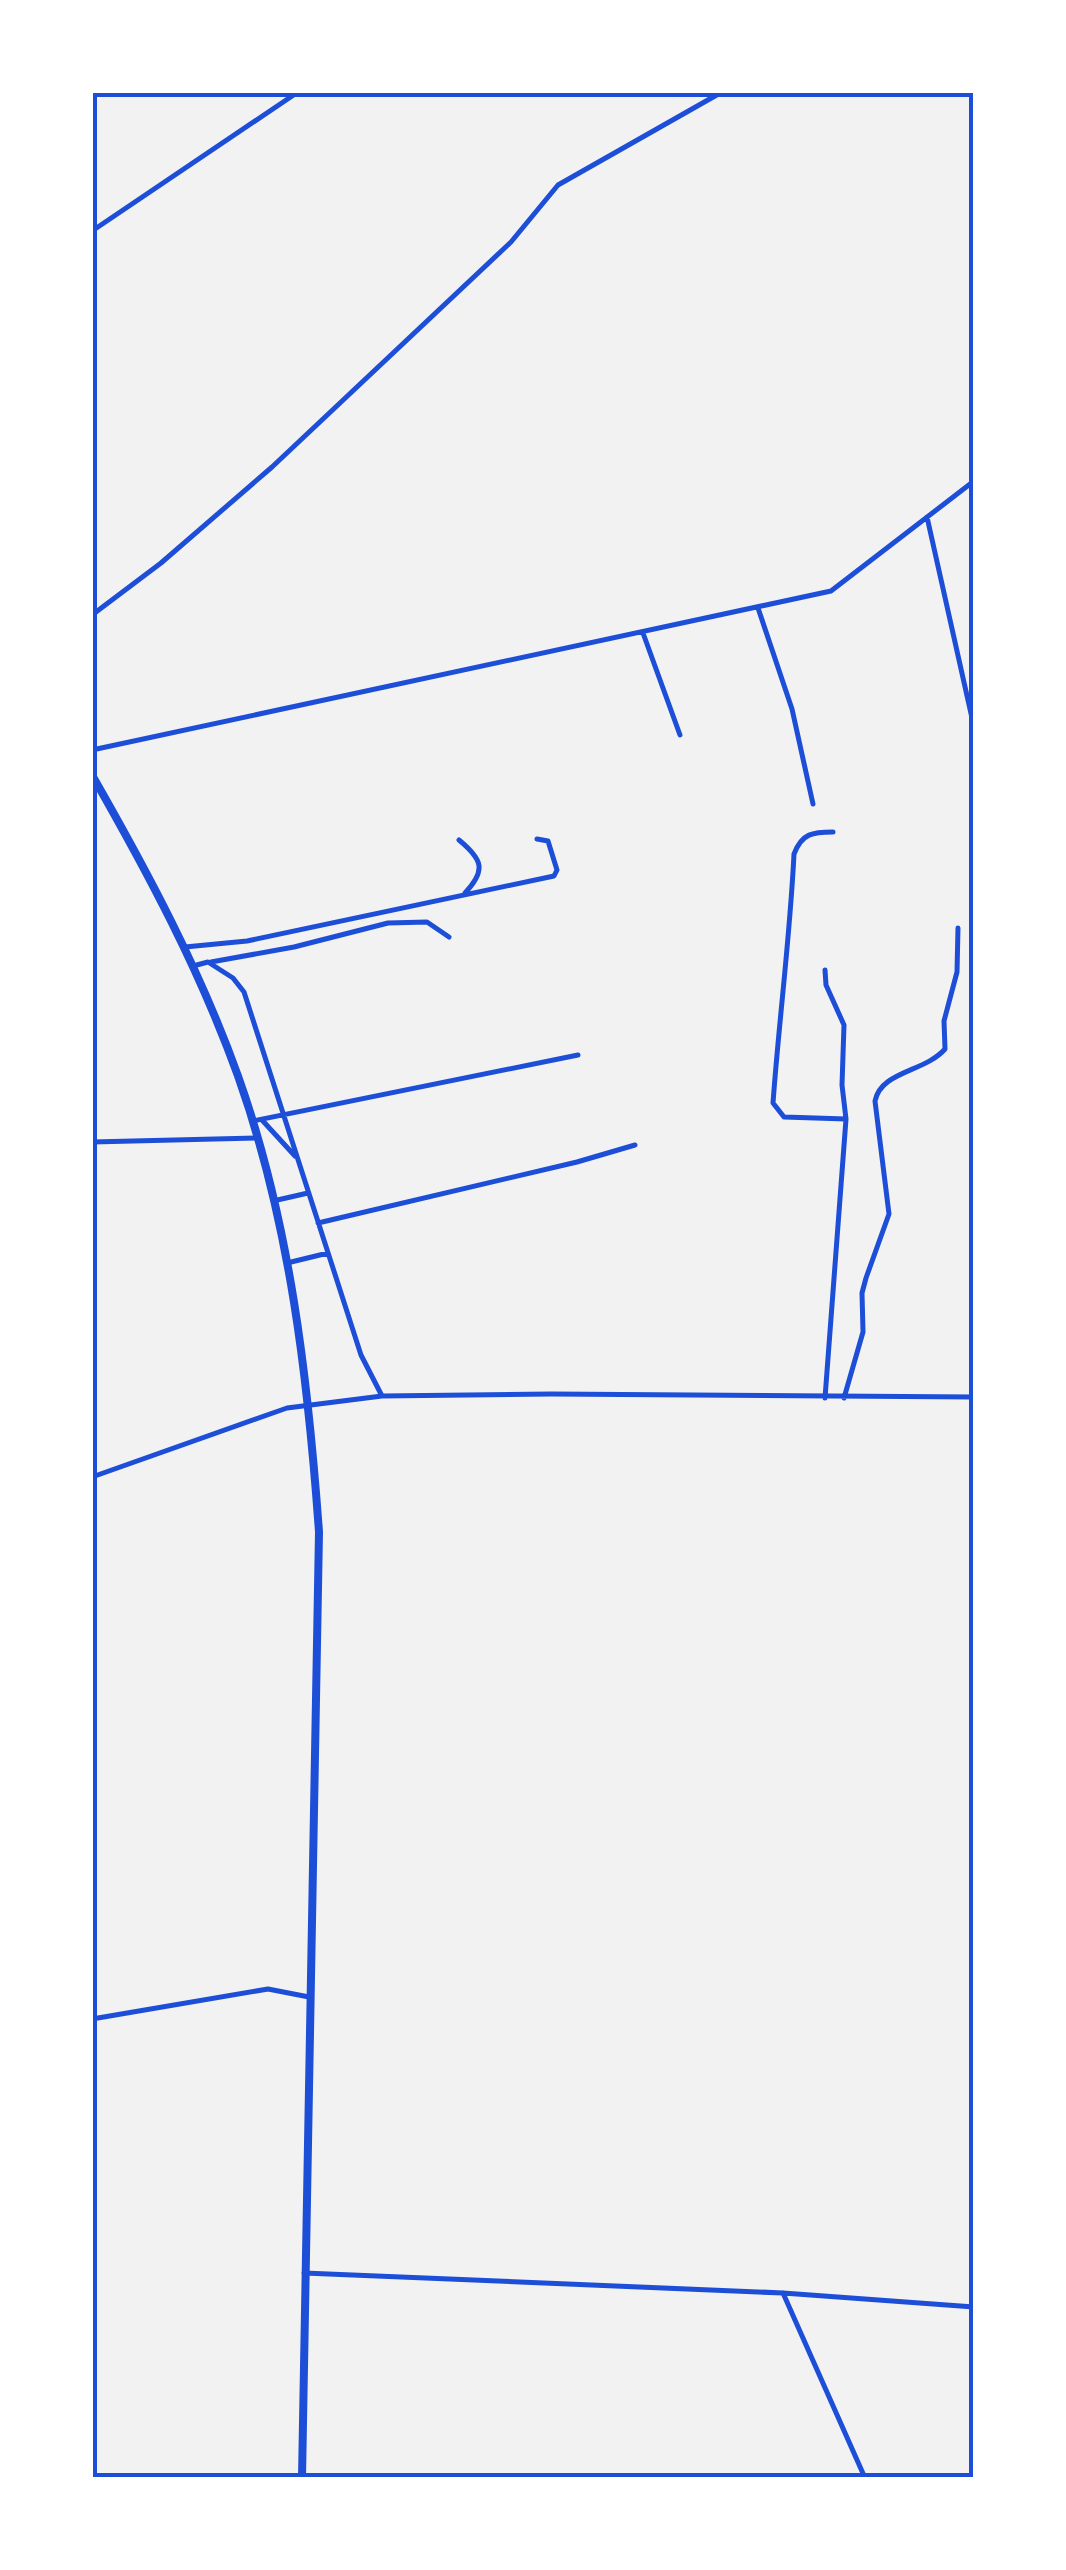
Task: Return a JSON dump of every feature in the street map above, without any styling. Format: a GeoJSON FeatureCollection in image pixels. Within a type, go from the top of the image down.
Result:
{"type":"FeatureCollection","features":[{"type":"Feature","properties":{"kind":"main road"},"geometry":{"type":"LineString","coordinates":[[92,776],[156,886],[240,1081],[287,1263],[310,1404],[318,1532],[302,2478]]}},
{"type":"Feature","properties":{"kind":"street"},"geometry":{"type":"LineString","coordinates":[[92,230],[298,92]]}},
{"type":"Feature","properties":{"kind":"street"},"geometry":{"type":"LineString","coordinates":[[92,615],[162,562],[272,468],[511,242],[558,185],[722,92]]}},
{"type":"Feature","properties":{"kind":"street"},"geometry":{"type":"LineString","coordinates":[[92,750],[831,591],[974,481]]}},
{"type":"Feature","properties":{"kind":"street"},"geometry":{"type":"LineString","coordinates":[[927,517],[974,727]]}},
{"type":"Feature","properties":{"kind":"street"},"geometry":{"type":"LineString","coordinates":[[758,608],[792,710],[813,804]]}},
{"type":"Feature","properties":{"kind":"street"},"geometry":{"type":"LineString","coordinates":[[642,633],[680,735]]}},
{"type":"Feature","properties":{"kind":"street"},"geometry":{"type":"LineString","coordinates":[[833,832],[810,832],[798,842],[794,854],[773,1103],[784,1117],[846,1119]]}},
{"type":"Feature","properties":{"kind":"street"},"geometry":{"type":"LineString","coordinates":[[185,947],[247,942],[554,876],[557,870],[548,841],[537,839]]}},
{"type":"Feature","properties":{"kind":"street"},"geometry":{"type":"LineString","coordinates":[[458,840],[480,864],[478,880],[463,896]]}},
{"type":"Feature","properties":{"kind":"street"},"geometry":{"type":"LineString","coordinates":[[193,966],[294,947],[388,923],[428,922],[449,937]]}},
{"type":"Feature","properties":{"kind":"street"},"geometry":{"type":"LineString","coordinates":[[844,1398],[864,1332],[862,1294],[889,1214],[877,1091],[890,1080],[935,1061],[945,1048],[944,1021],[957,972],[958,928]]}},
{"type":"Feature","properties":{"kind":"street"},"geometry":{"type":"LineString","coordinates":[[208,962],[233,978],[244,992],[361,1356],[382,1396]]}},
{"type":"Feature","properties":{"kind":"street"},"geometry":{"type":"LineString","coordinates":[[825,970],[826,986],[844,1026],[842,1085],[846,1119],[825,1398]]}},
{"type":"Feature","properties":{"kind":"street"},"geometry":{"type":"LineString","coordinates":[[250,1122],[578,1055]]}},
{"type":"Feature","properties":{"kind":"street"},"geometry":{"type":"LineString","coordinates":[[262,1120],[297,1158]]}},
{"type":"Feature","properties":{"kind":"street"},"geometry":{"type":"LineString","coordinates":[[92,1142],[256,1138]]}},
{"type":"Feature","properties":{"kind":"street"},"geometry":{"type":"LineString","coordinates":[[318,1223],[577,1162],[635,1144]]}},
{"type":"Feature","properties":{"kind":"street"},"geometry":{"type":"LineString","coordinates":[[273,1201],[308,1193]]}},
{"type":"Feature","properties":{"kind":"street"},"geometry":{"type":"LineString","coordinates":[[287,1263],[328,1252]]}},
{"type":"Feature","properties":{"kind":"street"},"geometry":{"type":"LineString","coordinates":[[92,1478],[287,1408],[382,1396],[973,1397],[974,1425]]}},
{"type":"Feature","properties":{"kind":"street"},"geometry":{"type":"LineString","coordinates":[[92,2019],[268,1989],[312,1997]]}},
{"type":"Feature","properties":{"kind":"street"},"geometry":{"type":"LineString","coordinates":[[304,2272],[783,2294],[974,2307]]}},
{"type":"Feature","properties":{"kind":"street"},"geometry":{"type":"LineString","coordinates":[[783,2294],[865,2478]]}}]}
